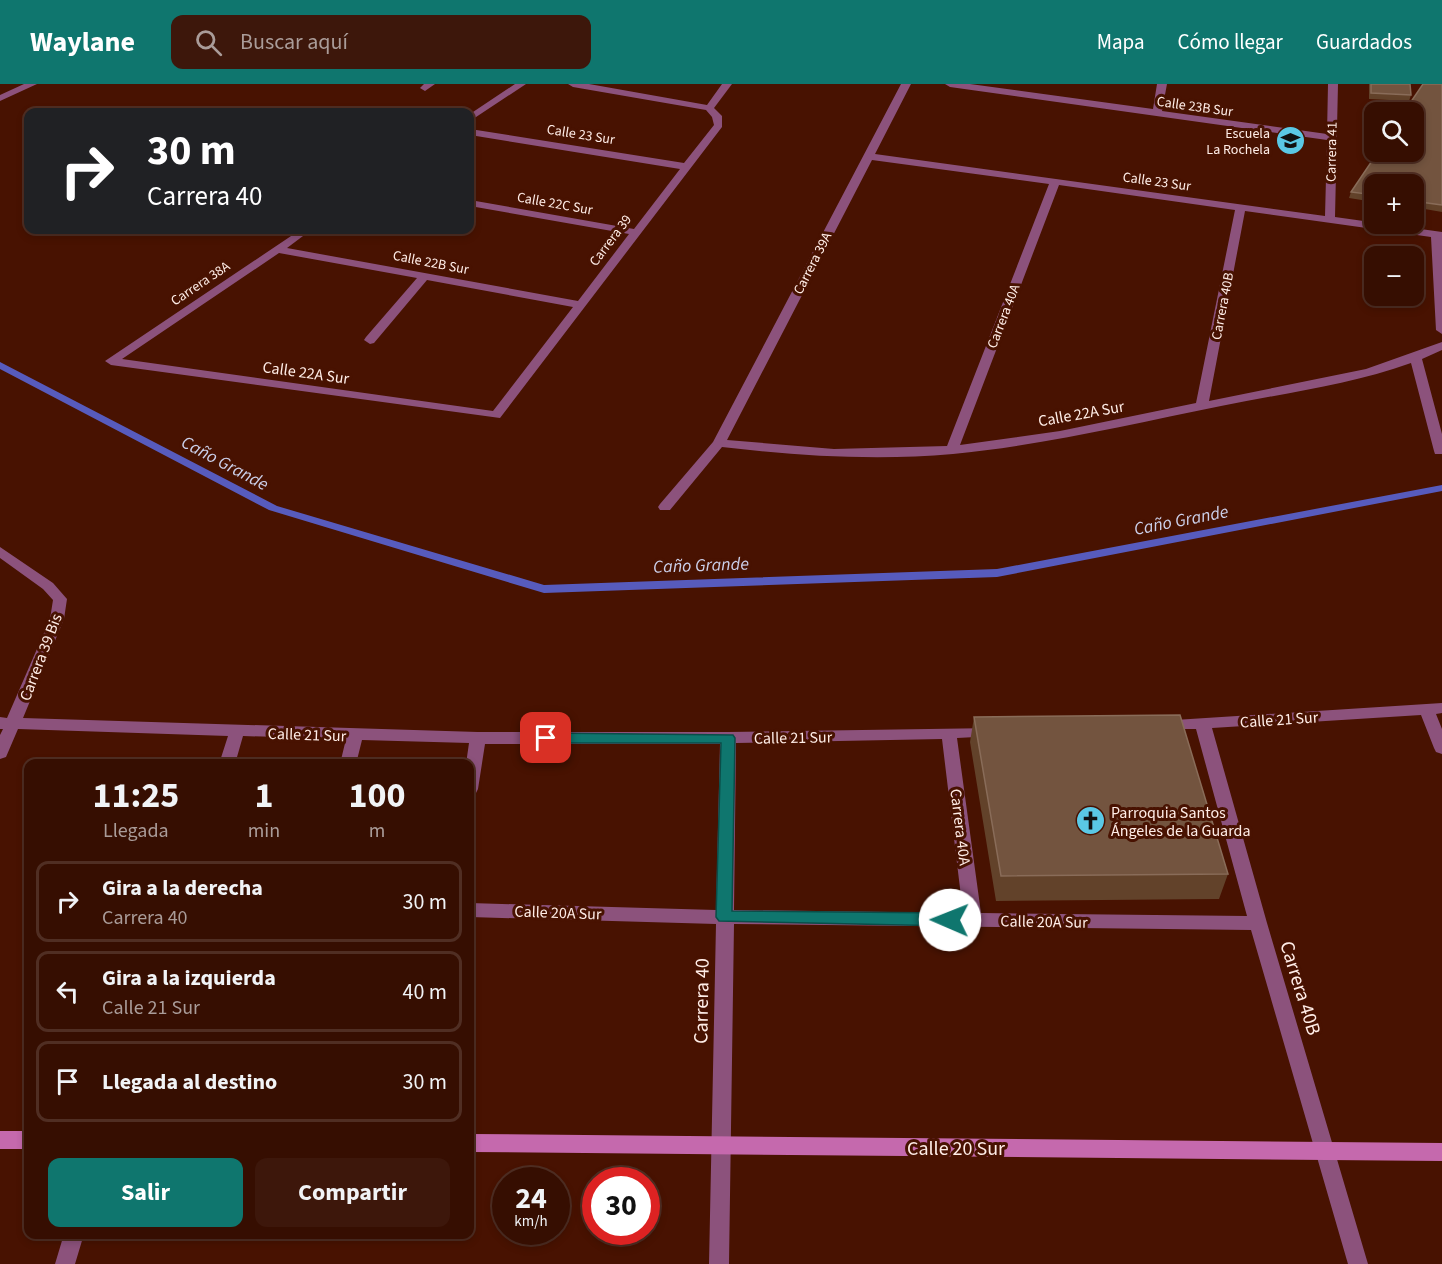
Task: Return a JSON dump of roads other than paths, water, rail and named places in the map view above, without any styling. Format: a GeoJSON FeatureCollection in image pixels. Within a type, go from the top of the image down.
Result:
{"type":"FeatureCollection","features":[{"type":"Feature","properties":{"kind":"street"},"geometry":{"type":"LineString","coordinates":[[0,98],[32,84]]}},
{"type":"Feature","properties":{"kind":"street"},"geometry":{"type":"LineString","coordinates":[[474,115],[521,84]]}},
{"type":"Feature","properties":{"kind":"street"},"geometry":{"type":"LineString","coordinates":[[573,84],[709,108],[727,84]]}},
{"type":"Feature","properties":{"kind":"street","name":"Carrera 39A"},"geometry":{"type":"LineString","coordinates":[[665,507],[719,443],[906,84]]}},
{"type":"Feature","properties":{"kind":"street","name":"Calle 23B Sur"},"geometry":{"type":"LineString","coordinates":[[950,84],[993,87],[1157,114],[1330,137]]}},
{"type":"Feature","properties":{"kind":"street"},"geometry":{"type":"LineString","coordinates":[[1157,114],[1162,84]]}},
{"type":"Feature","properties":{"kind":"street","name":"Carrera 41"},"geometry":{"type":"LineString","coordinates":[[1330,220],[1330,137],[1333,84]]}},
{"type":"Feature","properties":{"kind":"street","name":"Carrera 39"},"geometry":{"type":"LineString","coordinates":[[496,415],[719,125],[717,116],[709,108]]}},
{"type":"Feature","properties":{"kind":"street","name":"Calle 23 Sur"},"geometry":{"type":"LineString","coordinates":[[474,133],[687,167]]}},
{"type":"Feature","properties":{"kind":"street","name":"Calle 23 Sur"},"geometry":{"type":"LineString","coordinates":[[868,156],[1439,235]]}},
{"type":"Feature","properties":{"kind":"street","name":"Carrera 40A"},"geometry":{"type":"LineString","coordinates":[[952,450],[1055,181]]}},
{"type":"Feature","properties":{"kind":"street","name":"Calle 22C Sur"},"geometry":{"type":"LineString","coordinates":[[474,204],[635,232]]}},
{"type":"Feature","properties":{"kind":"street","name":"Carrera 40B"},"geometry":{"type":"LineString","coordinates":[[1202,405],[1241,207]]}},
{"type":"Feature","properties":{"kind":"street","name":"Carrera 38A"},"geometry":{"type":"LineString","coordinates":[[111,361],[300,234]]}},
{"type":"Feature","properties":{"kind":"street"},"geometry":{"type":"LineString","coordinates":[[1439,235],[1442,330]]}},
{"type":"Feature","properties":{"kind":"street","name":"Calle 22B Sur"},"geometry":{"type":"LineString","coordinates":[[278,249],[580,305]]}},
{"type":"Feature","properties":{"kind":"street"},"geometry":{"type":"LineString","coordinates":[[370,339],[425,276]]}},
{"type":"Feature","properties":{"kind":"street","name":"Calle 22A Sur"},"geometry":{"type":"LineString","coordinates":[[719,443],[774,450],[840,454],[952,450],[1081,430],[1359,374],[1416,359],[1442,346]]}},
{"type":"Feature","properties":{"kind":"street"},"geometry":{"type":"LineString","coordinates":[[1416,359],[1440,451]]}},
{"type":"Feature","properties":{"kind":"street","name":"Calle 22A Sur"},"geometry":{"type":"LineString","coordinates":[[111,361],[496,415]]}},
{"type":"Feature","properties":{"kind":"street","name":"Carrera 39 Bis"},"geometry":{"type":"LineString","coordinates":[[0,551],[48,586],[60,598],[57,619],[7,723],[0,753]]}},
{"type":"Feature","properties":{"kind":"street"},"geometry":{"type":"LineString","coordinates":[[1434,708],[1442,748]]}},
{"type":"Feature","properties":{"kind":"street","name":"Calle 21 Sur"},"geometry":{"type":"LineString","coordinates":[[1145,726],[1434,708]]}},
{"type":"Feature","properties":{"kind":"street","name":"Calle 21 Sur"},"geometry":{"type":"LineString","coordinates":[[7,723],[355,736],[478,738],[728,738],[1007,732]]}},
{"type":"Feature","properties":{"kind":"street","name":"Carrera 40B"},"geometry":{"type":"LineString","coordinates":[[1203,724],[1258,923],[1358,1264]]}},
{"type":"Feature","properties":{"kind":"street"},"geometry":{"type":"LineString","coordinates":[[229,759],[237,732]]}},
{"type":"Feature","properties":{"kind":"street","name":"Carrera 40A"},"geometry":{"type":"LineString","coordinates":[[949,734],[973,920]]}},
{"type":"Feature","properties":{"kind":"street"},"geometry":{"type":"LineString","coordinates":[[349,759],[355,736]]}},
{"type":"Feature","properties":{"kind":"street"},"geometry":{"type":"LineString","coordinates":[[474,764],[478,738]]}},
{"type":"Feature","properties":{"kind":"street","name":"Carrera 40"},"geometry":{"type":"LineString","coordinates":[[719,1264],[728,738]]}},
{"type":"Feature","properties":{"kind":"street","name":"Calle 20A Sur"},"geometry":{"type":"LineString","coordinates":[[474,910],[724,917],[1258,923]]}},
{"type":"Feature","properties":{"kind":"street"},"geometry":{"type":"LineString","coordinates":[[0,1140],[24,1140]]}},
{"type":"Feature","properties":{"kind":"street","name":"Calle 20 Sur"},"geometry":{"type":"LineString","coordinates":[[474,1143],[1442,1152]]}},
{"type":"Feature","properties":{"kind":"street"},"geometry":{"type":"LineString","coordinates":[[66,1264],[74,1239]]}},
{"type":"Feature","properties":{"kind":"waterway","name":"Caño Grande"},"geometry":{"type":"LineString","coordinates":[[0,365],[273,508],[544,589],[997,573],[1442,488]]}},
{"type":"Feature","properties":{"kind":"place","name":"Escuela La Rochela"},"geometry":{"type":"Point","coordinates":[1291,141]}},
{"type":"Feature","properties":{"kind":"place","name":"Parroquia Santos Ángeles de la Guarda"},"geometry":{"type":"Point","coordinates":[1090,821]}}]}
